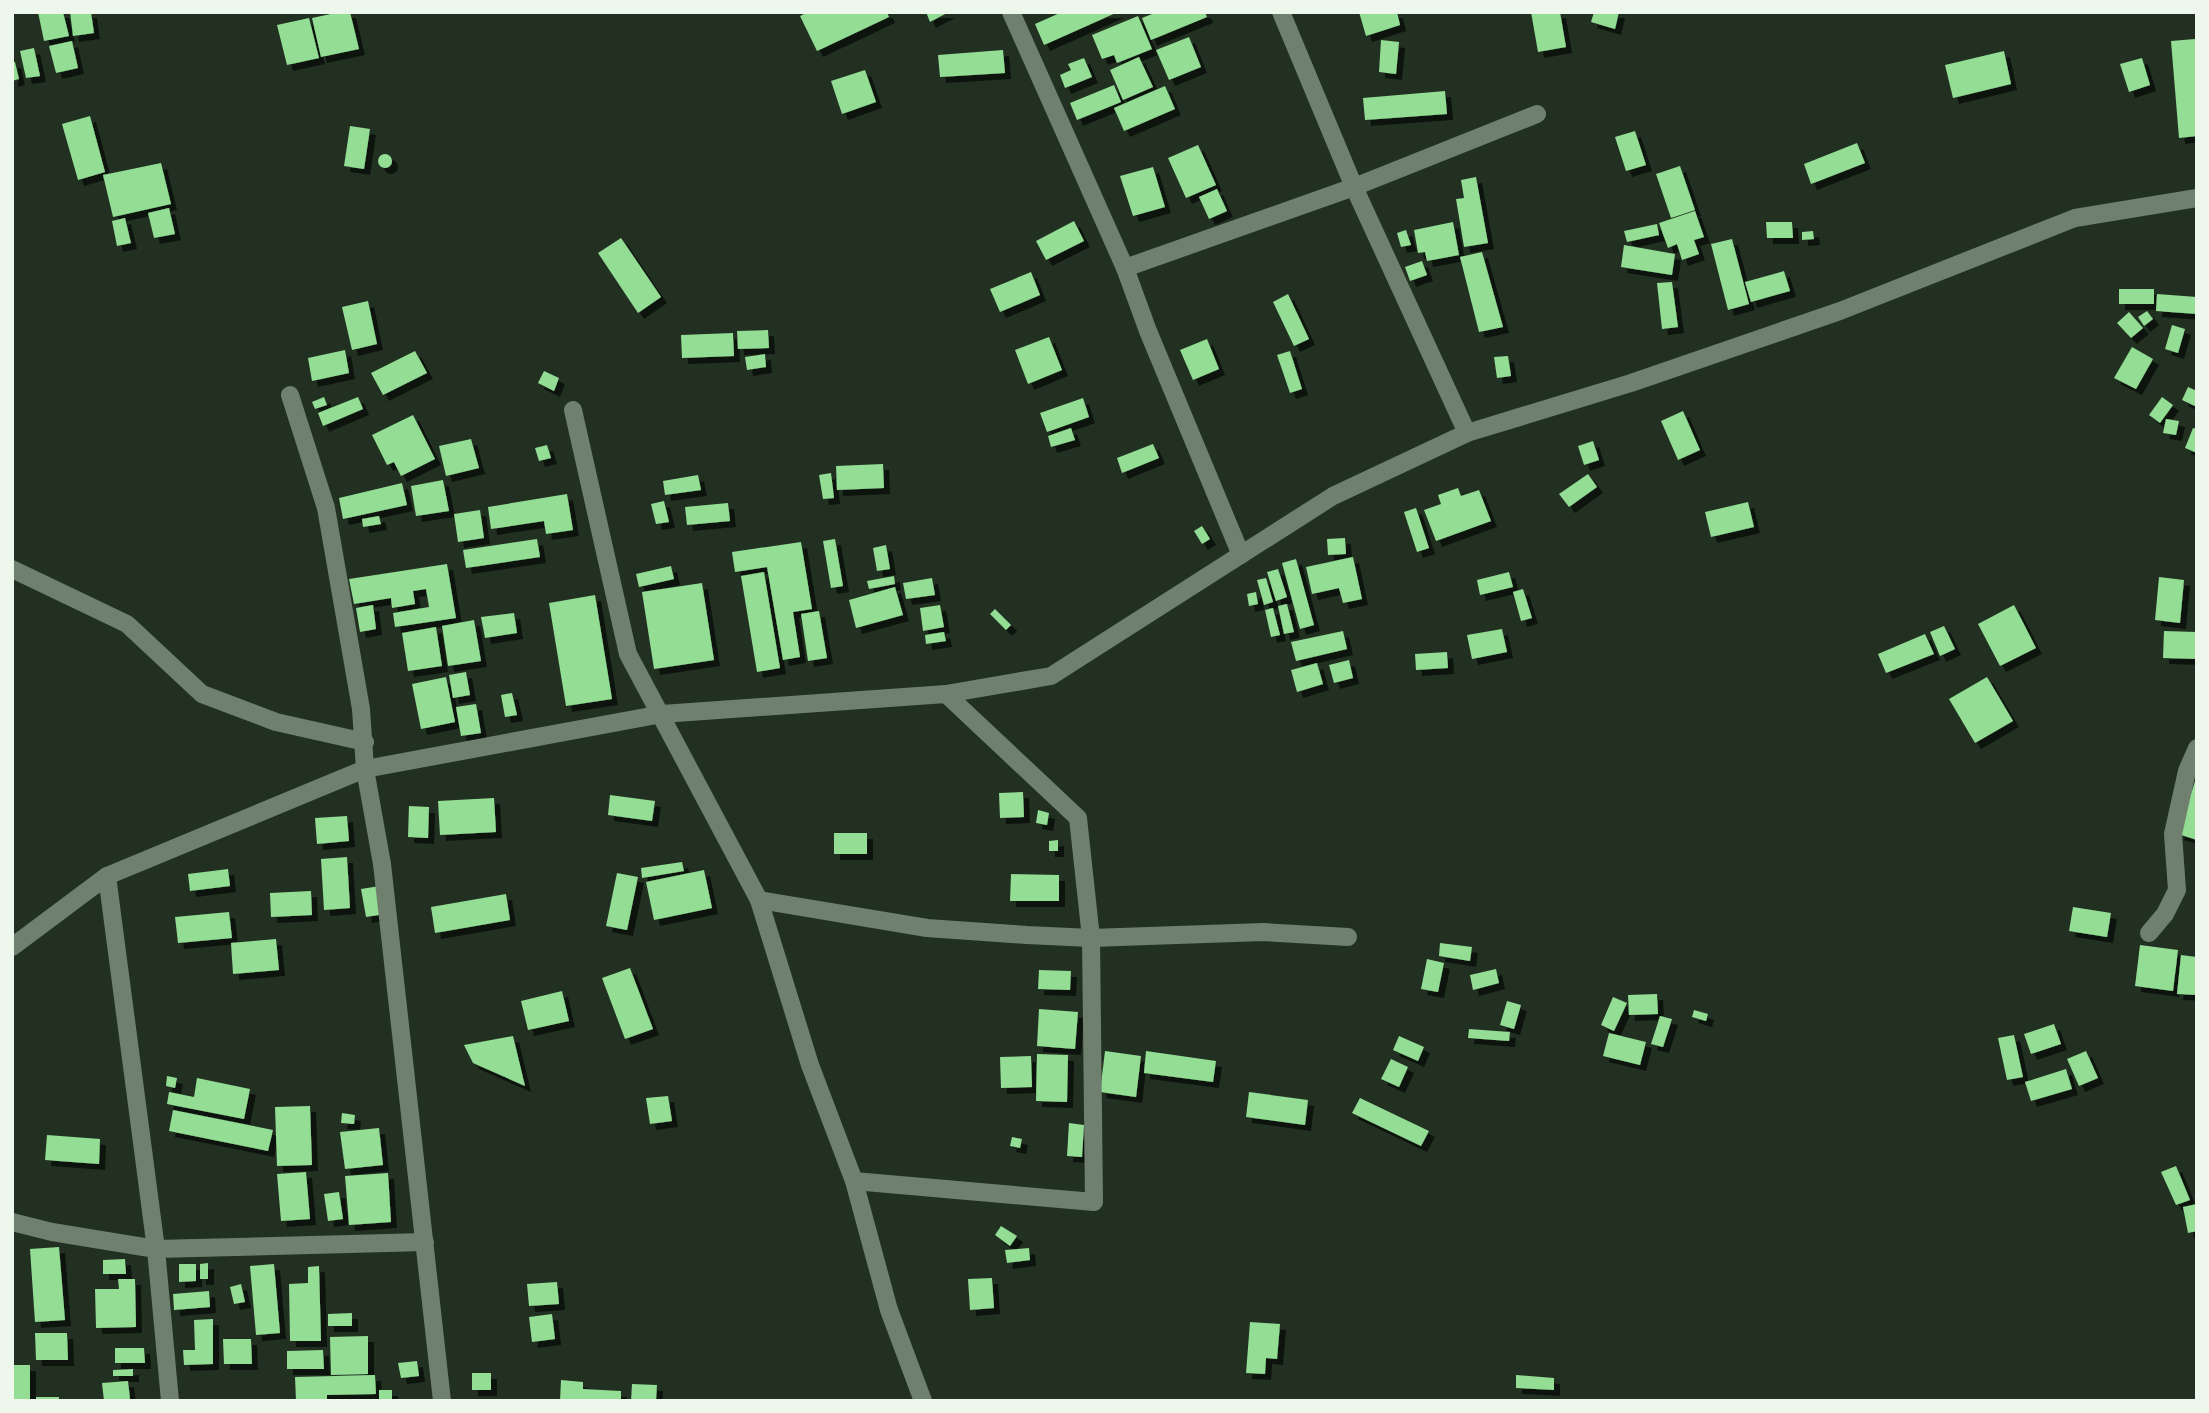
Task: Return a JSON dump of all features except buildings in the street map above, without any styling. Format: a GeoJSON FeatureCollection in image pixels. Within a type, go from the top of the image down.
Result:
{"type":"FeatureCollection","features":[{"type":"Feature","properties":{"kind":"street"},"geometry":{"type":"LineString","coordinates":[[1012,12],[1125,268],[1148,331],[1241,555]]}},
{"type":"Feature","properties":{"kind":"street"},"geometry":{"type":"LineString","coordinates":[[1281,12],[1354,187],[1467,433]]}},
{"type":"Feature","properties":{"kind":"street"},"geometry":{"type":"LineString","coordinates":[[1125,268],[1354,187],[1537,114]]}},
{"type":"Feature","properties":{"kind":"street"},"geometry":{"type":"LineString","coordinates":[[12,947],[107,876],[365,769],[662,714],[946,695],[1051,676],[1333,496],[1467,433],[1631,383],[1840,311],[2075,218],[2197,198]]}},
{"type":"Feature","properties":{"kind":"street"},"geometry":{"type":"LineString","coordinates":[[290,395],[326,508],[365,742],[365,769],[383,864],[442,1401]]}},
{"type":"Feature","properties":{"kind":"street"},"geometry":{"type":"LineString","coordinates":[[573,410],[628,654],[759,900],[810,1065],[854,1181],[889,1310],[923,1401]]}},
{"type":"Feature","properties":{"kind":"street"},"geometry":{"type":"LineString","coordinates":[[12,569],[127,624],[202,694],[276,723],[365,742]]}},
{"type":"Feature","properties":{"kind":"street"},"geometry":{"type":"LineString","coordinates":[[854,1181],[1094,1202],[1091,938],[1078,818],[946,695]]}},
{"type":"Feature","properties":{"kind":"street"},"geometry":{"type":"LineString","coordinates":[[2149,933],[2165,914],[2177,890],[2173,834],[2186,771],[2197,748]]}},
{"type":"Feature","properties":{"kind":"street"},"geometry":{"type":"LineString","coordinates":[[107,876],[156,1249],[170,1401]]}},
{"type":"Feature","properties":{"kind":"street"},"geometry":{"type":"LineString","coordinates":[[759,900],[927,928],[1091,938],[1263,932],[1348,937]]}},
{"type":"Feature","properties":{"kind":"street"},"geometry":{"type":"LineString","coordinates":[[12,1222],[52,1232],[156,1249],[425,1242]]}}]}
